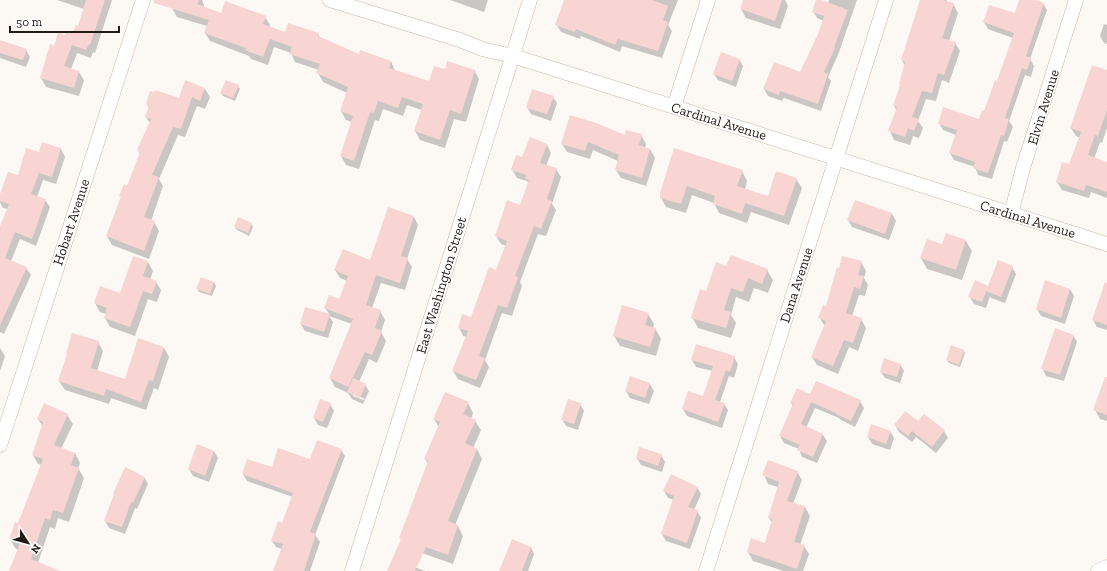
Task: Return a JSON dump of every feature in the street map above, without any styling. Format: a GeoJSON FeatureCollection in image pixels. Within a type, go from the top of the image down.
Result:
{"type":"FeatureCollection","features":[{"type":"Feature","properties":{"kind":"street","name":"Hobart Avenue"},"geometry":{"type":"LineString","coordinates":[[0,444],[143,0]]}},
{"type":"Feature","properties":{"kind":"street","name":"Cardinal Avenue"},"geometry":{"type":"LineString","coordinates":[[330,0],[482,48],[513,56],[1107,244]]}},
{"type":"Feature","properties":{"kind":"street","name":"East Washington Street"},"geometry":{"type":"LineString","coordinates":[[352,571],[530,0]]}},
{"type":"Feature","properties":{"kind":"street"},"geometry":{"type":"LineString","coordinates":[[674,107],[708,0]]}},
{"type":"Feature","properties":{"kind":"street","name":"Dana Avenue"},"geometry":{"type":"LineString","coordinates":[[706,571],[886,0]]}},
{"type":"Feature","properties":{"kind":"street","name":"Elvin Avenue"},"geometry":{"type":"LineString","coordinates":[[1011,214],[1076,0]]}},
{"type":"Feature","properties":{"kind":"street"},"geometry":{"type":"LineString","coordinates":[[1098,571],[1107,567]]}},
{"type":"Feature","properties":{"kind":"building"},"geometry":{"type":"Polygon","coordinates":[[[86,0],[105,0],[90,45],[89,44],[86,50],[72,45],[64,66],[79,71],[74,88],[40,78],[50,44],[54,46],[58,32],[65,35],[66,31],[73,33],[76,25],[78,26],[86,0]]]}},
{"type":"Feature","properties":{"kind":"building"},"geometry":{"type":"Polygon","coordinates":[[[154,0],[199,0],[197,4],[221,13],[225,1],[266,16],[263,24],[285,32],[288,23],[319,33],[318,36],[359,54],[360,50],[391,61],[389,68],[429,81],[434,66],[445,69],[447,61],[475,70],[461,114],[450,110],[440,140],[414,131],[423,104],[402,97],[398,108],[378,101],[374,113],[370,112],[354,161],[340,156],[353,116],[340,111],[348,87],[316,73],[320,64],[289,54],[292,47],[270,39],[263,57],[245,50],[246,48],[204,33],[209,20],[154,3],[154,0]]]}},
{"type":"Feature","properties":{"kind":"building"},"geometry":{"type":"Polygon","coordinates":[[[564,0],[652,0],[668,6],[663,20],[668,22],[658,51],[618,39],[615,45],[576,29],[575,32],[555,25],[564,0]]]}},
{"type":"Feature","properties":{"kind":"building"},"geometry":{"type":"Polygon","coordinates":[[[743,0],[782,0],[775,21],[740,9],[743,0]]]}},
{"type":"Feature","properties":{"kind":"building"},"geometry":{"type":"Polygon","coordinates":[[[816,0],[822,0],[848,10],[834,47],[835,48],[824,72],[828,74],[818,104],[780,91],[779,95],[763,89],[774,62],[800,72],[818,34],[824,16],[812,12],[816,0]]]}},
{"type":"Feature","properties":{"kind":"building"},"geometry":{"type":"Polygon","coordinates":[[[920,0],[943,0],[954,3],[942,38],[956,42],[944,75],[938,73],[932,93],[922,91],[912,117],[919,119],[914,131],[908,128],[905,137],[888,131],[897,107],[893,106],[900,85],[905,62],[901,60],[920,0]]]}},
{"type":"Feature","properties":{"kind":"building"},"geometry":{"type":"Polygon","coordinates":[[[1019,0],[1036,0],[1044,3],[1026,56],[1031,58],[1027,70],[1022,68],[1005,118],[1009,119],[1004,136],[1001,135],[988,173],[973,168],[975,162],[949,153],[957,130],[938,124],[943,107],[979,119],[982,110],[984,111],[995,80],[997,81],[1014,33],[983,22],[989,5],[1015,13],[1019,0]]]}},
{"type":"Feature","properties":{"kind":"building"},"geometry":{"type":"Polygon","coordinates":[[[0,40],[27,49],[23,60],[0,53],[0,40]]]}},
{"type":"Feature","properties":{"kind":"building"},"geometry":{"type":"Polygon","coordinates":[[[721,52],[740,59],[732,81],[713,74],[721,52]]]}},
{"type":"Feature","properties":{"kind":"building"},"geometry":{"type":"Polygon","coordinates":[[[1092,65],[1107,70],[1107,110],[1098,136],[1095,135],[1088,155],[1107,162],[1107,192],[1086,185],[1084,191],[1056,182],[1062,162],[1069,164],[1081,132],[1070,128],[1092,65]]]}},
{"type":"Feature","properties":{"kind":"building"},"geometry":{"type":"Polygon","coordinates":[[[185,80],[205,88],[200,101],[192,97],[181,129],[173,127],[152,175],[159,177],[144,217],[155,221],[144,251],[106,236],[121,197],[119,196],[124,184],[127,186],[140,152],[137,150],[151,119],[145,117],[149,106],[146,104],[150,91],[154,92],[155,90],[179,98],[185,80]]]}},
{"type":"Feature","properties":{"kind":"building"},"geometry":{"type":"Polygon","coordinates":[[[226,80],[239,85],[233,98],[220,93],[226,80]]]}},
{"type":"Feature","properties":{"kind":"building"},"geometry":{"type":"Polygon","coordinates":[[[532,89],[554,96],[547,114],[526,108],[532,89]]]}},
{"type":"Feature","properties":{"kind":"building"},"geometry":{"type":"Polygon","coordinates":[[[570,115],[596,123],[625,135],[626,130],[642,134],[639,145],[650,149],[642,178],[615,170],[619,155],[588,142],[585,151],[561,144],[570,115]]]}},
{"type":"Feature","properties":{"kind":"building"},"geometry":{"type":"Polygon","coordinates":[[[530,137],[547,144],[540,163],[557,168],[547,199],[552,201],[541,229],[534,226],[515,276],[518,277],[507,308],[498,305],[479,356],[485,358],[476,380],[452,371],[468,331],[458,328],[462,314],[471,317],[489,267],[496,270],[507,241],[495,236],[507,200],[520,205],[529,180],[525,179],[526,175],[511,170],[516,155],[522,157],[530,137]]]}},
{"type":"Feature","properties":{"kind":"building"},"geometry":{"type":"Polygon","coordinates":[[[42,142],[61,148],[52,177],[39,173],[31,194],[46,199],[32,239],[15,232],[5,258],[27,267],[0,325],[0,226],[9,204],[0,201],[0,194],[8,172],[18,175],[26,148],[39,152],[42,142]]]}},
{"type":"Feature","properties":{"kind":"building"},"geometry":{"type":"Polygon","coordinates":[[[674,148],[743,170],[737,186],[768,196],[776,171],[797,178],[784,216],[745,203],[742,214],[713,204],[715,196],[687,186],[681,204],[660,198],[660,193],[674,148]]]}},
{"type":"Feature","properties":{"kind":"building"},"geometry":{"type":"Polygon","coordinates":[[[855,200],[892,213],[885,234],[847,220],[855,200]]]}},
{"type":"Feature","properties":{"kind":"building"},"geometry":{"type":"Polygon","coordinates":[[[388,207],[414,216],[401,256],[408,258],[400,283],[376,275],[366,305],[381,310],[375,328],[382,331],[372,355],[365,352],[348,387],[329,378],[353,319],[324,308],[329,295],[339,299],[348,276],[334,270],[343,249],[370,260],[388,207]]]}},
{"type":"Feature","properties":{"kind":"building"},"geometry":{"type":"Polygon","coordinates":[[[238,217],[252,223],[248,233],[234,227],[238,217]]]}},
{"type":"Feature","properties":{"kind":"building"},"geometry":{"type":"Polygon","coordinates":[[[946,233],[966,240],[956,270],[920,258],[927,239],[942,244],[946,233]]]}},
{"type":"Feature","properties":{"kind":"building"},"geometry":{"type":"Polygon","coordinates":[[[731,255],[768,269],[762,284],[748,278],[743,292],[731,288],[724,310],[731,312],[726,328],[691,318],[700,289],[706,291],[716,262],[726,266],[731,255]]]}},
{"type":"Feature","properties":{"kind":"building"},"geometry":{"type":"Polygon","coordinates":[[[133,256],[148,261],[143,276],[157,281],[152,294],[143,291],[130,327],[104,318],[107,308],[94,303],[100,286],[120,293],[133,256]]]}},
{"type":"Feature","properties":{"kind":"building"},"geometry":{"type":"Polygon","coordinates":[[[842,256],[862,261],[858,275],[864,276],[860,289],[854,287],[846,313],[862,318],[853,343],[844,340],[833,366],[811,357],[826,321],[818,318],[823,305],[826,306],[837,267],[839,268],[842,256]]]}},
{"type":"Feature","properties":{"kind":"building"},"geometry":{"type":"Polygon","coordinates":[[[998,260],[1013,266],[1001,297],[986,291],[998,260]]]}},
{"type":"Feature","properties":{"kind":"building"},"geometry":{"type":"Polygon","coordinates":[[[201,277],[214,282],[210,294],[196,289],[201,277]]]}},
{"type":"Feature","properties":{"kind":"building"},"geometry":{"type":"Polygon","coordinates":[[[975,280],[988,286],[982,302],[968,297],[975,280]]]}},
{"type":"Feature","properties":{"kind":"building"},"geometry":{"type":"Polygon","coordinates":[[[1045,280],[1070,289],[1061,318],[1036,309],[1045,280]]]}},
{"type":"Feature","properties":{"kind":"building"},"geometry":{"type":"Polygon","coordinates":[[[1105,282],[1107,283],[1107,325],[1092,320],[1105,282]]]}},
{"type":"Feature","properties":{"kind":"building"},"geometry":{"type":"Polygon","coordinates":[[[622,305],[649,313],[645,325],[656,328],[650,347],[613,336],[622,305]]]}},
{"type":"Feature","properties":{"kind":"building"},"geometry":{"type":"Polygon","coordinates":[[[305,307],[330,314],[324,332],[300,324],[305,307]]]}},
{"type":"Feature","properties":{"kind":"building"},"geometry":{"type":"Polygon","coordinates":[[[1055,328],[1074,335],[1060,375],[1041,369],[1055,328]]]}},
{"type":"Feature","properties":{"kind":"building"},"geometry":{"type":"Polygon","coordinates":[[[72,333],[99,341],[91,368],[125,379],[138,338],[164,347],[153,381],[149,380],[141,402],[106,389],[104,396],[58,381],[72,333]]]}},
{"type":"Feature","properties":{"kind":"building"},"geometry":{"type":"Polygon","coordinates":[[[696,344],[735,356],[730,372],[726,370],[715,400],[725,403],[718,422],[682,409],[688,391],[703,396],[713,366],[691,360],[696,344]]]}},
{"type":"Feature","properties":{"kind":"building"},"geometry":{"type":"Polygon","coordinates":[[[951,345],[964,350],[959,365],[946,360],[951,345]]]}},
{"type":"Feature","properties":{"kind":"building"},"geometry":{"type":"Polygon","coordinates":[[[884,358],[901,364],[897,377],[880,372],[884,358]]]}},
{"type":"Feature","properties":{"kind":"building"},"geometry":{"type":"Polygon","coordinates":[[[630,376],[650,383],[645,398],[625,391],[630,376]]]}},
{"type":"Feature","properties":{"kind":"building"},"geometry":{"type":"Polygon","coordinates":[[[1105,377],[1107,377],[1107,415],[1093,410],[1105,377]]]}},
{"type":"Feature","properties":{"kind":"building"},"geometry":{"type":"Polygon","coordinates":[[[353,378],[366,384],[360,398],[347,392],[353,378]]]}},
{"type":"Feature","properties":{"kind":"building"},"geometry":{"type":"Polygon","coordinates":[[[816,381],[861,400],[851,421],[811,402],[801,424],[823,434],[813,457],[797,450],[800,445],[779,436],[793,404],[790,403],[797,388],[810,394],[816,381]]]}},
{"type":"Feature","properties":{"kind":"building"},"geometry":{"type":"Polygon","coordinates":[[[445,392],[469,402],[463,414],[476,420],[465,443],[477,449],[448,521],[458,525],[448,555],[426,547],[415,571],[387,571],[401,539],[399,538],[428,461],[424,459],[440,422],[433,419],[445,392]]]}},
{"type":"Feature","properties":{"kind":"building"},"geometry":{"type":"Polygon","coordinates":[[[320,399],[331,403],[323,422],[313,418],[320,399]]]}},
{"type":"Feature","properties":{"kind":"building"},"geometry":{"type":"Polygon","coordinates":[[[568,399],[581,403],[574,424],[561,420],[568,399]]]}},
{"type":"Feature","properties":{"kind":"building"},"geometry":{"type":"Polygon","coordinates":[[[44,403],[68,414],[54,445],[75,453],[71,465],[79,468],[63,513],[53,510],[50,520],[45,518],[31,559],[60,571],[9,571],[20,543],[9,540],[15,522],[18,523],[43,459],[32,455],[43,422],[37,419],[44,403]]]}},
{"type":"Feature","properties":{"kind":"building"},"geometry":{"type":"Polygon","coordinates":[[[905,411],[918,421],[924,414],[945,430],[932,447],[912,431],[908,436],[894,425],[905,411]]]}},
{"type":"Feature","properties":{"kind":"building"},"geometry":{"type":"Polygon","coordinates":[[[871,424],[891,431],[886,444],[867,437],[871,424]]]}},
{"type":"Feature","properties":{"kind":"building"},"geometry":{"type":"Polygon","coordinates":[[[317,440],[342,449],[310,532],[316,534],[304,571],[273,571],[283,544],[271,541],[278,521],[282,523],[293,493],[242,474],[247,459],[272,467],[278,448],[310,459],[317,440]]]}},
{"type":"Feature","properties":{"kind":"building"},"geometry":{"type":"Polygon","coordinates":[[[197,444],[214,451],[205,476],[188,469],[197,444]]]}},
{"type":"Feature","properties":{"kind":"building"},"geometry":{"type":"Polygon","coordinates":[[[639,447],[662,454],[658,466],[636,458],[639,447]]]}},
{"type":"Feature","properties":{"kind":"building"},"geometry":{"type":"Polygon","coordinates":[[[768,460],[798,471],[787,501],[805,506],[794,542],[805,545],[797,569],[747,552],[751,538],[765,543],[772,519],[768,518],[779,482],[762,475],[768,460]]]}},
{"type":"Feature","properties":{"kind":"building"},"geometry":{"type":"Polygon","coordinates":[[[125,467],[145,477],[133,503],[131,502],[122,527],[104,521],[113,494],[125,467]]]}},
{"type":"Feature","properties":{"kind":"building"},"geometry":{"type":"Polygon","coordinates":[[[671,474],[698,487],[688,507],[698,510],[687,543],[661,534],[674,496],[663,491],[671,474]]]}},
{"type":"Feature","properties":{"kind":"building"},"geometry":{"type":"Polygon","coordinates":[[[512,539],[531,547],[522,571],[499,571],[512,539]]]}}]}
